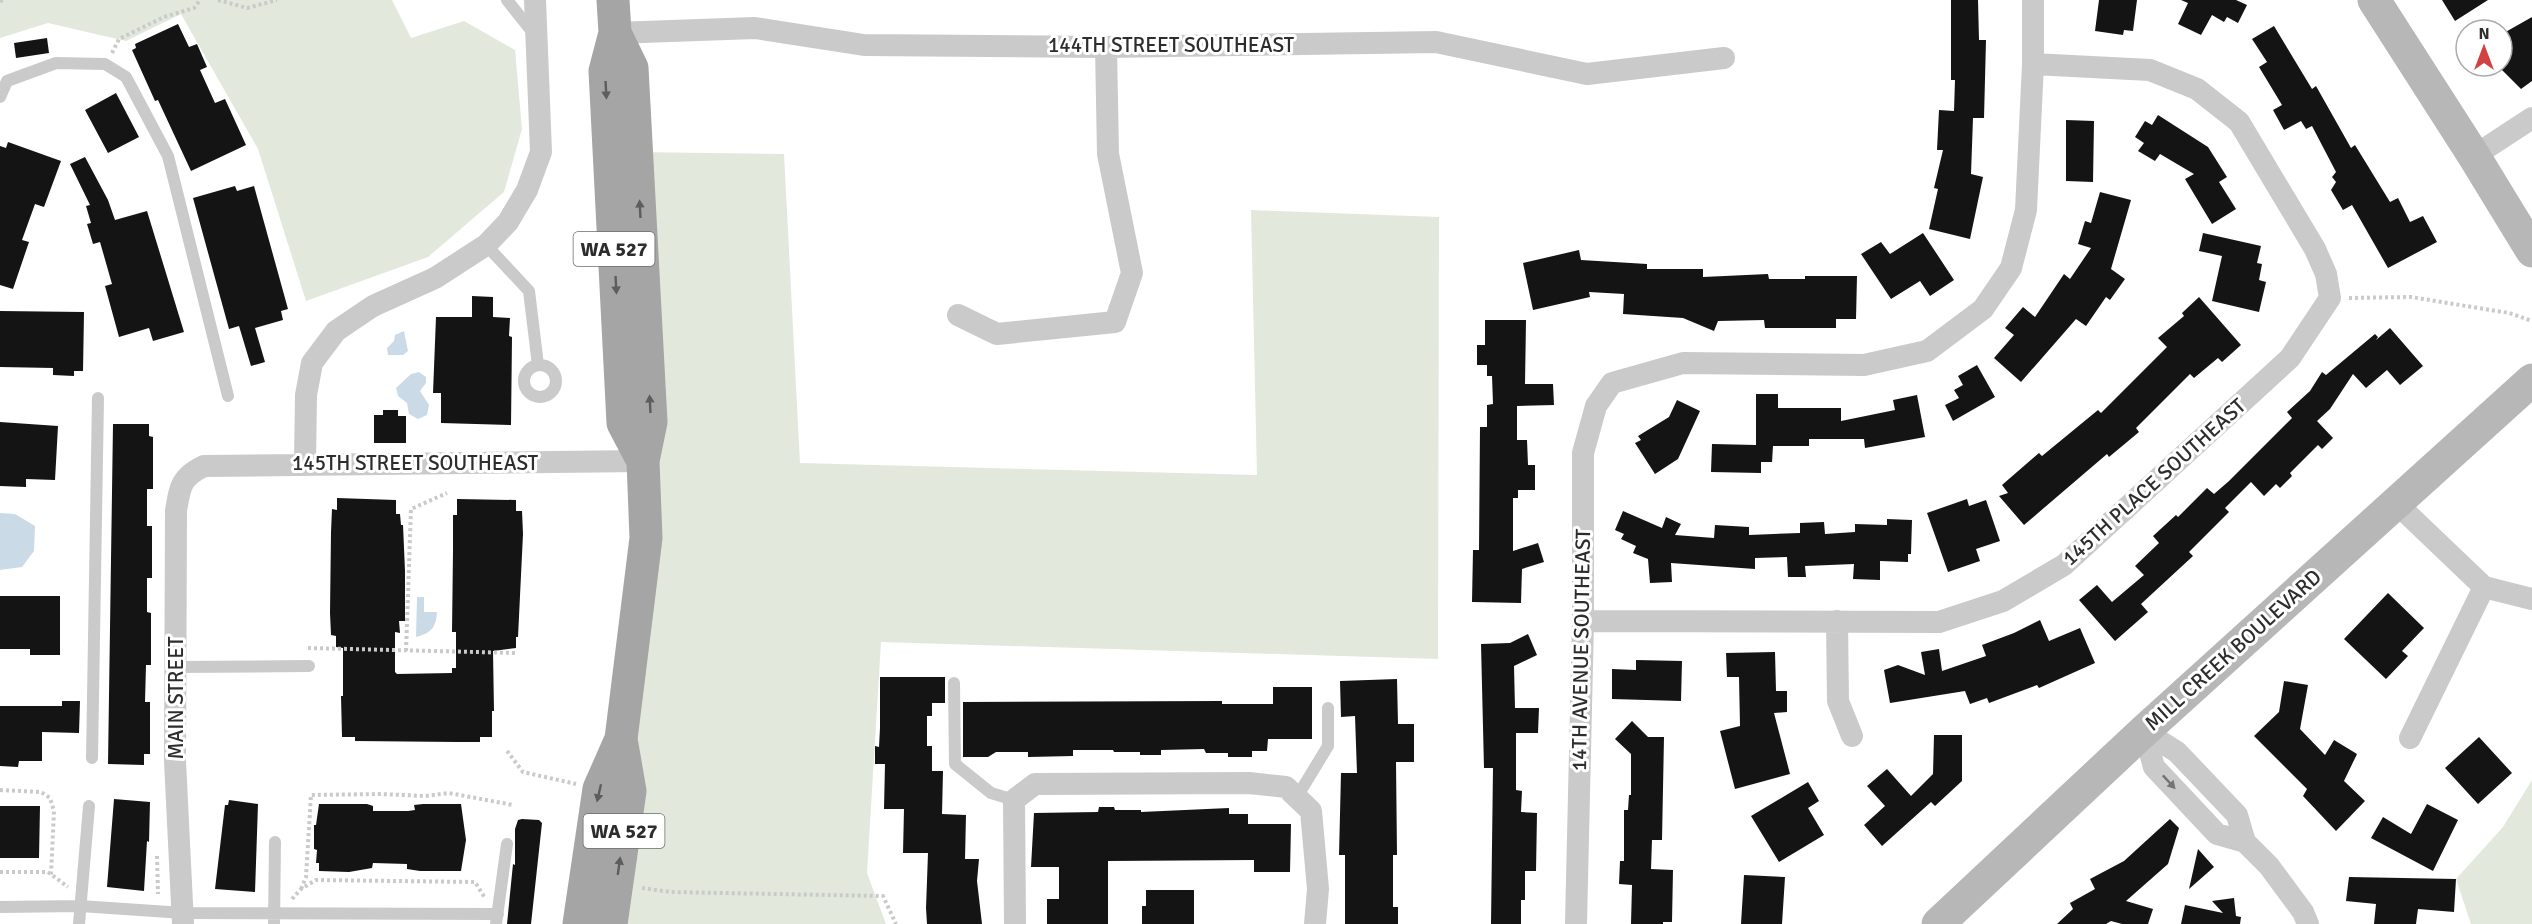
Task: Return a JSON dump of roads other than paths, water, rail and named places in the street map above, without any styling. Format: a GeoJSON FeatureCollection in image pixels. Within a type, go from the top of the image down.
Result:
{"type":"FeatureCollection","features":[{"type":"Feature","properties":{"kind":"main road","name":"WA 527"},"geometry":{"type":"LineString","coordinates":[[611,924],[630,791],[621,738],[646,538],[643,461],[651,422],[632,68],[615,33],[613,0]]}},
{"type":"Feature","properties":{"kind":"main road"},"geometry":{"type":"LineString","coordinates":[[579,924],[599,789],[621,738]]}},
{"type":"Feature","properties":{"kind":"street"},"geometry":{"type":"LineString","coordinates":[[305,463],[306,395],[312,363],[336,331],[373,306],[435,278],[486,245],[513,214],[527,190],[541,152],[535,0]]}},
{"type":"Feature","properties":{"kind":"street"},"geometry":{"type":"LineString","coordinates":[[2033,0],[2033,64]]}},
{"type":"Feature","properties":{"kind":"street"},"geometry":{"type":"LineString","coordinates":[[2374,0],[2532,251]]}},
{"type":"Feature","properties":{"kind":"street","name":"144TH STREET SOUTHEAST"},"geometry":{"type":"LineString","coordinates":[[615,33],[755,28],[864,45],[1106,47],[1436,42],[1587,74],[1724,58]]}},
{"type":"Feature","properties":{"kind":"street"},"geometry":{"type":"LineString","coordinates":[[958,315],[997,334],[1115,322],[1132,273],[1108,154],[1106,47]]}},
{"type":"Feature","properties":{"kind":"street","name":"145TH PLACE SOUTHEAST"},"geometry":{"type":"LineString","coordinates":[[1583,621],[1939,622],[2003,601],[2064,565],[2290,358],[2330,298],[2326,274],[2315,249],[2239,122],[2197,89],[2150,70],[2033,64]]}},
{"type":"Feature","properties":{"kind":"street","name":"14TH AVENUE SOUTHEAST"},"geometry":{"type":"LineString","coordinates":[[1576,924],[1583,621],[1582,453],[1596,406],[1612,383],[1683,363],[1864,365],[1927,351],[1983,309],[2010,268],[2026,210],[2033,64]]}},
{"type":"Feature","properties":{"kind":"street"},"geometry":{"type":"LineString","coordinates":[[2474,156],[2532,118]]}},
{"type":"Feature","properties":{"kind":"street","name":"MILL CREEK BOULEVARD"},"geometry":{"type":"LineString","coordinates":[[1938,924],[2144,731],[2532,380]]}},
{"type":"Feature","properties":{"kind":"street","name":"145TH STREET SOUTHEAST"},"geometry":{"type":"LineString","coordinates":[[188,473],[204,466],[305,463],[643,461]]}},
{"type":"Feature","properties":{"kind":"street","name":"MAIN STREET"},"geometry":{"type":"LineString","coordinates":[[184,918],[175,760],[176,511],[180,490],[188,473]]}},
{"type":"Feature","properties":{"kind":"street"},"geometry":{"type":"LineString","coordinates":[[2395,502],[2484,587],[2532,599]]}},
{"type":"Feature","properties":{"kind":"street"},"geometry":{"type":"LineString","coordinates":[[2410,738],[2484,587]]}},
{"type":"Feature","properties":{"kind":"street"},"geometry":{"type":"LineString","coordinates":[[1837,621],[1838,701],[1852,736]]}},
{"type":"Feature","properties":{"kind":"street"},"geometry":{"type":"LineString","coordinates":[[2144,731],[2176,752],[2237,815],[2245,842],[2269,866],[2303,912],[2308,924]]}},
{"type":"Feature","properties":{"kind":"street"},"geometry":{"type":"LineString","coordinates":[[1015,924],[1014,800],[1035,784],[1249,783],[1292,792],[1311,811],[1317,889],[1315,924]]}},
{"type":"Feature","properties":{"kind":"lane"},"geometry":{"type":"LineString","coordinates":[[507,0],[537,37]]}},
{"type":"Feature","properties":{"kind":"lane"},"geometry":{"type":"LineString","coordinates":[[0,97],[7,81],[56,63],[105,64],[126,77],[168,156],[228,396]]}},
{"type":"Feature","properties":{"kind":"lane"},"geometry":{"type":"LineString","coordinates":[[486,245],[529,291],[538,365]]}},
{"type":"Feature","properties":{"kind":"lane"},"geometry":{"type":"LineString","coordinates":[[92,758],[98,398]]}},
{"type":"Feature","properties":{"kind":"lane"},"geometry":{"type":"LineString","coordinates":[[176,667],[309,666]]}},
{"type":"Feature","properties":{"kind":"lane"},"geometry":{"type":"LineString","coordinates":[[954,683],[955,764],[991,792],[1014,800]]}},
{"type":"Feature","properties":{"kind":"lane"},"geometry":{"type":"LineString","coordinates":[[1292,792],[1328,746],[1328,708]]}},
{"type":"Feature","properties":{"kind":"lane"},"geometry":{"type":"LineString","coordinates":[[79,924],[89,806]]}},
{"type":"Feature","properties":{"kind":"lane"},"geometry":{"type":"LineString","coordinates":[[274,919],[275,842]]}},
{"type":"Feature","properties":{"kind":"lane"},"geometry":{"type":"LineString","coordinates":[[0,907],[80,906],[184,918],[274,919],[290,912],[476,914],[497,919],[507,844]]}},
{"type":"Feature","properties":{"kind":"water"},"geometry":{"type":"Polygon","coordinates":[[[404,331],[408,351],[403,355],[388,355],[387,348],[394,341],[395,335],[404,331]]]}},
{"type":"Feature","properties":{"kind":"water"},"geometry":{"type":"Polygon","coordinates":[[[419,372],[426,377],[426,383],[420,391],[429,405],[427,415],[418,419],[409,414],[407,403],[398,396],[396,388],[411,374],[419,372]]]}},
{"type":"Feature","properties":{"kind":"water"},"geometry":{"type":"Polygon","coordinates":[[[0,513],[15,514],[35,526],[34,551],[22,567],[0,570],[0,513]]]}},
{"type":"Feature","properties":{"kind":"water"},"geometry":{"type":"Polygon","coordinates":[[[417,597],[424,597],[424,612],[437,612],[432,629],[416,637],[417,597]]]}}]}
